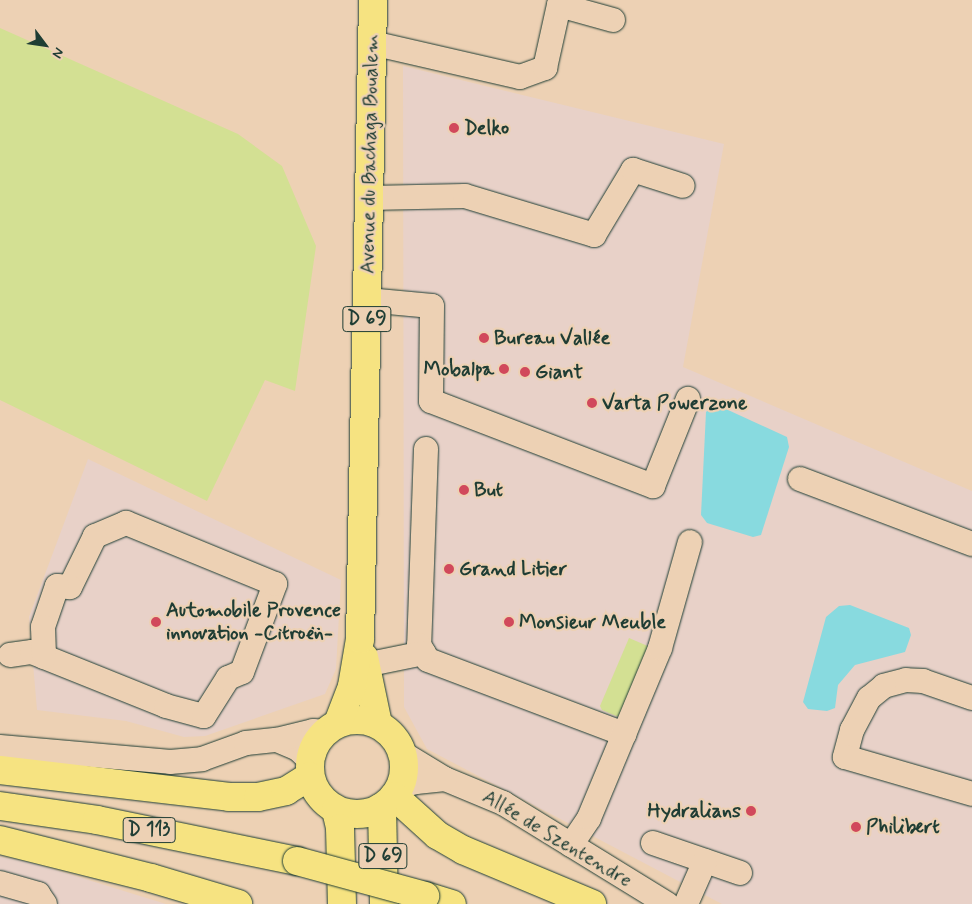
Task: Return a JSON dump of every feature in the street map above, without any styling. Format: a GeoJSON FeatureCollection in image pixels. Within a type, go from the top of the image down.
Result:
{"type":"FeatureCollection","features":[{"type":"Feature","properties":{"kind":"main road","name":"Avenue du Bachaga Boualem"},"geometry":{"type":"LineString","coordinates":[[360,638],[373,0]]}},
{"type":"Feature","properties":{"kind":"main road","name":"D 69"},"geometry":{"type":"LineString","coordinates":[[360,638],[378,724]]}},
{"type":"Feature","properties":{"kind":"main road","name":"D 69"},"geometry":{"type":"LineString","coordinates":[[331,727],[352,686],[360,638]]}},
{"type":"Feature","properties":{"kind":"main road"},"geometry":{"type":"LineString","coordinates":[[351,719],[365,720],[378,724],[397,741],[402,753],[404,775],[392,796],[358,814],[336,810],[324,802],[315,790],[310,768],[315,744],[331,727],[351,719]]}},
{"type":"Feature","properties":{"kind":"main road"},"geometry":{"type":"LineString","coordinates":[[0,770],[229,797],[258,797],[286,791],[310,768]]}},
{"type":"Feature","properties":{"kind":"main road","name":"D 69"},"geometry":{"type":"LineString","coordinates":[[384,904],[392,796]]}},
{"type":"Feature","properties":{"kind":"main road"},"geometry":{"type":"LineString","coordinates":[[392,796],[437,835],[463,850],[592,904]]}},
{"type":"Feature","properties":{"kind":"main road","name":"D 113"},"geometry":{"type":"LineString","coordinates":[[0,806],[97,820],[297,861],[452,904]]}},
{"type":"Feature","properties":{"kind":"main road","name":"D 69"},"geometry":{"type":"LineString","coordinates":[[336,810],[340,828],[342,904]]}},
{"type":"Feature","properties":{"kind":"main road"},"geometry":{"type":"LineString","coordinates":[[0,840],[151,878],[238,904]]}},
{"type":"Feature","properties":{"kind":"street"},"geometry":{"type":"LineString","coordinates":[[372,43],[520,77],[545,68],[559,5],[614,20]]}},
{"type":"Feature","properties":{"kind":"street"},"geometry":{"type":"LineString","coordinates":[[369,198],[465,196],[594,235],[633,170],[683,186]]}},
{"type":"Feature","properties":{"kind":"street"},"geometry":{"type":"LineString","coordinates":[[367,300],[432,306],[431,401],[653,486],[688,399]]}},
{"type":"Feature","properties":{"kind":"street"},"geometry":{"type":"LineString","coordinates":[[426,449],[419,645],[428,660],[624,734]]}},
{"type":"Feature","properties":{"kind":"street"},"geometry":{"type":"LineString","coordinates":[[800,479],[972,544]]}},
{"type":"Feature","properties":{"kind":"street"},"geometry":{"type":"LineString","coordinates":[[10,655],[32,652],[44,657],[166,706],[204,716],[228,678],[242,672],[275,584],[126,522],[95,536],[70,587],[57,586],[43,627],[44,657]]}},
{"type":"Feature","properties":{"kind":"street"},"geometry":{"type":"LineString","coordinates":[[571,845],[588,818],[660,648],[690,542]]}},
{"type":"Feature","properties":{"kind":"street"},"geometry":{"type":"LineString","coordinates":[[365,665],[424,653]]}},
{"type":"Feature","properties":{"kind":"street"},"geometry":{"type":"LineString","coordinates":[[972,698],[923,681],[906,680],[884,686],[869,698],[852,730],[845,757],[972,794]]}},
{"type":"Feature","properties":{"kind":"street"},"geometry":{"type":"LineString","coordinates":[[0,747],[170,762],[202,759],[246,743],[277,740],[331,727]]}},
{"type":"Feature","properties":{"kind":"street"},"geometry":{"type":"LineString","coordinates":[[277,740],[298,749],[310,768]]}},
{"type":"Feature","properties":{"kind":"street","name":"Allée de Szentendre"},"geometry":{"type":"LineString","coordinates":[[402,753],[445,780],[503,803],[667,904]]}},
{"type":"Feature","properties":{"kind":"street","name":"Allée de Szentendre"},"geometry":{"type":"LineString","coordinates":[[392,796],[416,782],[445,780]]}},
{"type":"Feature","properties":{"kind":"street"},"geometry":{"type":"LineString","coordinates":[[653,843],[740,873]]}},
{"type":"Feature","properties":{"kind":"street"},"geometry":{"type":"LineString","coordinates":[[686,904],[705,861]]}},
{"type":"Feature","properties":{"kind":"street"},"geometry":{"type":"LineString","coordinates":[[0,883],[38,894],[45,904]]}},
{"type":"Feature","properties":{"kind":"shaded area"},"geometry":{"type":"Polygon","coordinates":[[[403,66],[724,144],[683,367],[972,491],[972,904],[722,904],[427,749],[404,707],[403,66]]]}},
{"type":"Feature","properties":{"kind":"shaded area"},"geometry":{"type":"Polygon","coordinates":[[[88,459],[341,580],[336,669],[325,694],[205,736],[184,737],[126,721],[37,710],[29,617],[88,459]]]}},
{"type":"Feature","properties":{"kind":"shaded area"},"geometry":{"type":"Polygon","coordinates":[[[0,857],[30,862],[166,904],[0,904],[0,857]]]}},
{"type":"Feature","properties":{"kind":"green space"},"geometry":{"type":"Polygon","coordinates":[[[0,28],[238,134],[282,166],[316,246],[295,391],[265,380],[207,501],[0,400],[0,28]]]}},
{"type":"Feature","properties":{"kind":"green space"},"geometry":{"type":"Polygon","coordinates":[[[629,638],[650,647],[621,718],[602,710],[600,706],[629,638]]]}},
{"type":"Feature","properties":{"kind":"water"},"geometry":{"type":"Polygon","coordinates":[[[715,404],[787,437],[789,447],[761,535],[753,537],[707,523],[701,515],[706,412],[715,404]]]}},
{"type":"Feature","properties":{"kind":"water"},"geometry":{"type":"Polygon","coordinates":[[[850,605],[909,628],[911,635],[905,652],[855,665],[838,685],[835,708],[827,711],[808,709],[803,702],[826,617],[839,606],[850,605]]]}},
{"type":"Feature","properties":{"kind":"place","name":"Delko"},"geometry":{"type":"Point","coordinates":[454,128]}},
{"type":"Feature","properties":{"kind":"place","name":"Bureau Vallée"},"geometry":{"type":"Point","coordinates":[484,338]}},
{"type":"Feature","properties":{"kind":"place","name":"Mobalpa"},"geometry":{"type":"Point","coordinates":[504,369]}},
{"type":"Feature","properties":{"kind":"place","name":"Giant"},"geometry":{"type":"Point","coordinates":[525,372]}},
{"type":"Feature","properties":{"kind":"place","name":"Varta Powerzone"},"geometry":{"type":"Point","coordinates":[592,403]}},
{"type":"Feature","properties":{"kind":"place","name":"But"},"geometry":{"type":"Point","coordinates":[464,490]}},
{"type":"Feature","properties":{"kind":"place","name":"Grand Litier"},"geometry":{"type":"Point","coordinates":[449,569]}},
{"type":"Feature","properties":{"kind":"place","name":"Automobile Provence innovation -Citroën-"},"geometry":{"type":"Point","coordinates":[156,622]}},
{"type":"Feature","properties":{"kind":"place","name":"Monsieur Meuble"},"geometry":{"type":"Point","coordinates":[509,622]}},
{"type":"Feature","properties":{"kind":"place","name":"Hydralians"},"geometry":{"type":"Point","coordinates":[751,811]}},
{"type":"Feature","properties":{"kind":"place","name":"Philibert"},"geometry":{"type":"Point","coordinates":[856,827]}}]}
